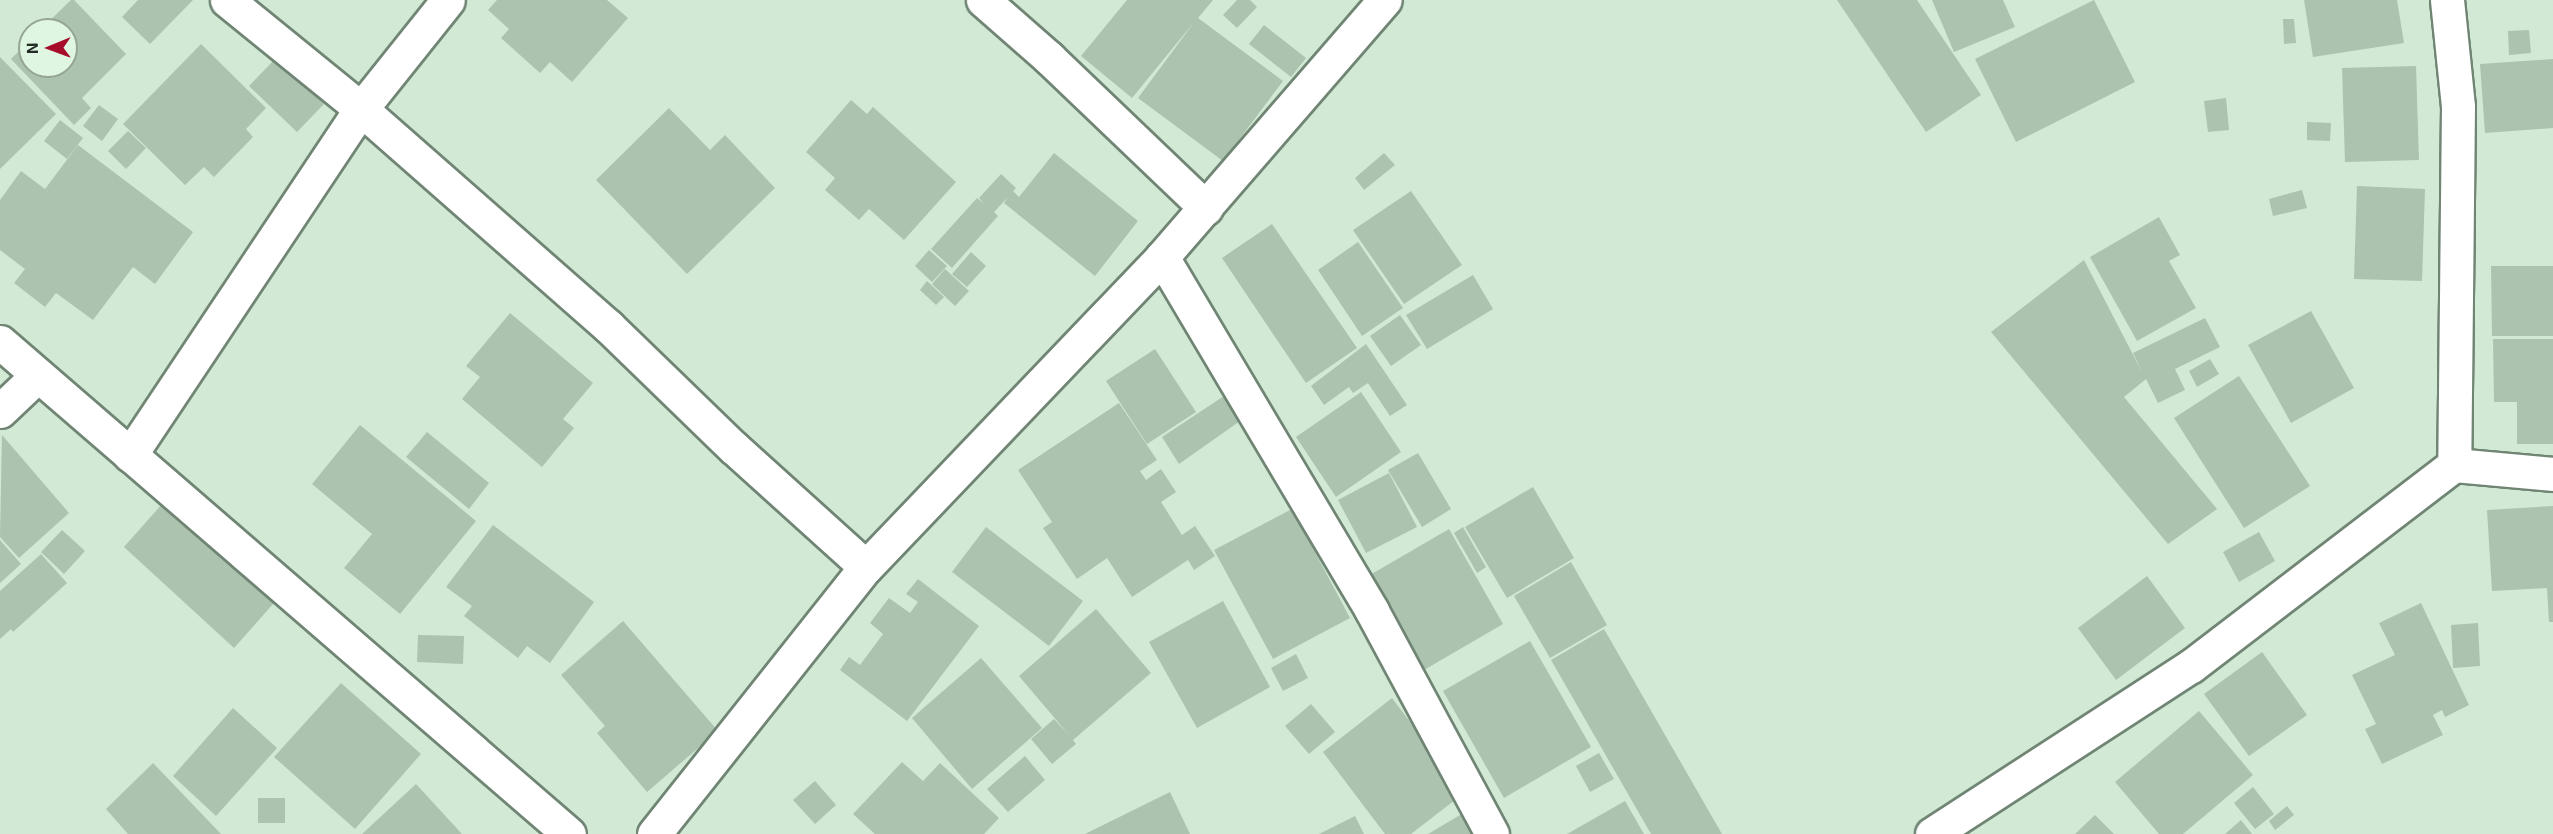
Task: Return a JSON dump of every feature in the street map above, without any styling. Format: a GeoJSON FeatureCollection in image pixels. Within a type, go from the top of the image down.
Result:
{"type":"FeatureCollection","features":[{"type":"Feature","properties":{"kind":"street"},"geometry":{"type":"LineString","coordinates":[[227,0],[361,109],[608,326],[733,447],[866,567]]}},
{"type":"Feature","properties":{"kind":"street"},"geometry":{"type":"LineString","coordinates":[[130,455],[361,109],[448,0]]}},
{"type":"Feature","properties":{"kind":"street"},"geometry":{"type":"LineString","coordinates":[[983,0],[1049,58],[1206,208]]}},
{"type":"Feature","properties":{"kind":"street"},"geometry":{"type":"LineString","coordinates":[[654,834],[866,567],[1162,257],[1385,0]]}},
{"type":"Feature","properties":{"kind":"street"},"geometry":{"type":"LineString","coordinates":[[2446,0],[2458,106],[2454,465]]}},
{"type":"Feature","properties":{"kind":"street"},"geometry":{"type":"LineString","coordinates":[[1162,257],[1372,611],[1492,834]]}},
{"type":"Feature","properties":{"kind":"street"},"geometry":{"type":"LineString","coordinates":[[0,342],[569,834]]}},
{"type":"Feature","properties":{"kind":"street"},"geometry":{"type":"LineString","coordinates":[[0,411],[38,375]]}},
{"type":"Feature","properties":{"kind":"street"},"geometry":{"type":"LineString","coordinates":[[1932,834],[2191,666],[2454,465],[2553,474]]}},
{"type":"Feature","properties":{"kind":"building"},"geometry":{"type":"Polygon","coordinates":[[[71,0],[74,0],[126,54],[82,98],[91,108],[74,125],[29,78],[78,78],[78,18],[52,18],[71,0]]]}},
{"type":"Feature","properties":{"kind":"building"},"geometry":{"type":"Polygon","coordinates":[[[138,0],[193,0],[150,44],[122,17],[138,0]]]}},
{"type":"Feature","properties":{"kind":"building"},"geometry":{"type":"Polygon","coordinates":[[[497,0],[607,0],[628,18],[572,82],[550,62],[540,73],[501,38],[509,29],[488,10],[497,0]]]}},
{"type":"Feature","properties":{"kind":"building"},"geometry":{"type":"Polygon","coordinates":[[[1127,0],[1213,0],[1198,18],[1283,81],[1223,161],[1138,98],[1195,21],[1132,98],[1081,56],[1127,0]]]}},
{"type":"Feature","properties":{"kind":"building"},"geometry":{"type":"Polygon","coordinates":[[[1237,0],[1250,0],[1257,7],[1237,28],[1223,15],[1237,0]]]}},
{"type":"Feature","properties":{"kind":"building"},"geometry":{"type":"Polygon","coordinates":[[[1837,0],[1917,0],[1981,95],[1926,132],[1837,0]]]}},
{"type":"Feature","properties":{"kind":"building"},"geometry":{"type":"Polygon","coordinates":[[[1932,0],[2003,0],[2015,27],[1954,52],[1932,0]]]}},
{"type":"Feature","properties":{"kind":"building"},"geometry":{"type":"Polygon","coordinates":[[[2094,0],[2135,82],[2016,142],[1975,59],[2094,0]]]}},
{"type":"Feature","properties":{"kind":"building"},"geometry":{"type":"Polygon","coordinates":[[[2304,0],[2397,0],[2404,43],[2313,57],[2304,0]]]}},
{"type":"Feature","properties":{"kind":"building"},"geometry":{"type":"Polygon","coordinates":[[[2283,19],[2294,19],[2296,43],[2284,44],[2283,19]]]}},
{"type":"Feature","properties":{"kind":"building"},"geometry":{"type":"Polygon","coordinates":[[[1264,25],[1306,58],[1291,77],[1249,44],[1264,25]]]}},
{"type":"Feature","properties":{"kind":"building"},"geometry":{"type":"Polygon","coordinates":[[[2529,30],[2531,53],[2509,55],[2508,31],[2529,30]]]}},
{"type":"Feature","properties":{"kind":"building"},"geometry":{"type":"Polygon","coordinates":[[[201,44],[266,108],[246,129],[253,137],[214,177],[204,167],[185,185],[123,124],[201,44]]]}},
{"type":"Feature","properties":{"kind":"building"},"geometry":{"type":"Polygon","coordinates":[[[18,52],[18,66],[11,59],[18,52]]]}},
{"type":"Feature","properties":{"kind":"building"},"geometry":{"type":"Polygon","coordinates":[[[0,57],[18,78],[21,78],[56,114],[0,169],[0,57]]]}},
{"type":"Feature","properties":{"kind":"building"},"geometry":{"type":"Polygon","coordinates":[[[276,58],[324,104],[297,132],[249,86],[276,58]]]}},
{"type":"Feature","properties":{"kind":"building"},"geometry":{"type":"Polygon","coordinates":[[[2553,59],[2553,128],[2485,133],[2480,64],[2553,59]]]}},
{"type":"Feature","properties":{"kind":"building"},"geometry":{"type":"Polygon","coordinates":[[[2416,66],[2419,160],[2345,162],[2342,68],[2416,66]]]}},
{"type":"Feature","properties":{"kind":"building"},"geometry":{"type":"Polygon","coordinates":[[[2226,98],[2229,130],[2208,132],[2204,101],[2226,98]]]}},
{"type":"Feature","properties":{"kind":"building"},"geometry":{"type":"Polygon","coordinates":[[[851,100],[867,114],[873,107],[956,182],[904,240],[869,209],[859,220],[825,190],[835,178],[806,152],[851,100]]]}},
{"type":"Feature","properties":{"kind":"building"},"geometry":{"type":"Polygon","coordinates":[[[99,105],[118,119],[102,141],[83,126],[99,105]]]}},
{"type":"Feature","properties":{"kind":"building"},"geometry":{"type":"Polygon","coordinates":[[[669,108],[710,150],[725,135],[775,188],[687,274],[596,180],[669,108]]]}},
{"type":"Feature","properties":{"kind":"building"},"geometry":{"type":"Polygon","coordinates":[[[60,120],[83,138],[67,159],[44,141],[60,120]]]}},
{"type":"Feature","properties":{"kind":"building"},"geometry":{"type":"Polygon","coordinates":[[[2307,122],[2331,123],[2330,141],[2307,140],[2307,122]]]}},
{"type":"Feature","properties":{"kind":"building"},"geometry":{"type":"Polygon","coordinates":[[[128,131],[146,148],[126,169],[108,151],[128,131]]]}},
{"type":"Feature","properties":{"kind":"building"},"geometry":{"type":"Polygon","coordinates":[[[78,145],[193,232],[155,284],[133,267],[93,320],[56,293],[45,307],[14,283],[25,269],[0,250],[0,200],[21,171],[45,189],[78,145]]]}},
{"type":"Feature","properties":{"kind":"building"},"geometry":{"type":"Polygon","coordinates":[[[1054,153],[1138,221],[1095,276],[1004,203],[1008,197],[994,212],[998,216],[952,268],[931,249],[977,198],[984,204],[979,198],[1001,174],[1016,188],[1013,191],[1019,197],[1054,153]]]}},
{"type":"Feature","properties":{"kind":"building"},"geometry":{"type":"Polygon","coordinates":[[[1384,153],[1395,165],[1364,190],[1355,178],[1384,153]]]}},
{"type":"Feature","properties":{"kind":"building"},"geometry":{"type":"Polygon","coordinates":[[[2357,186],[2425,189],[2422,281],[2354,279],[2357,186]]]}},
{"type":"Feature","properties":{"kind":"building"},"geometry":{"type":"Polygon","coordinates":[[[2302,190],[2307,208],[2273,216],[2269,199],[2302,190]]]}},
{"type":"Feature","properties":{"kind":"building"},"geometry":{"type":"Polygon","coordinates":[[[1411,191],[1462,265],[1404,304],[1353,230],[1411,191]]]}},
{"type":"Feature","properties":{"kind":"building"},"geometry":{"type":"Polygon","coordinates":[[[2159,217],[2180,255],[2169,261],[2196,308],[2137,341],[2090,257],[2159,217]]]}},
{"type":"Feature","properties":{"kind":"building"},"geometry":{"type":"Polygon","coordinates":[[[1272,224],[1357,348],[1306,383],[1222,258],[1272,224]]]}},
{"type":"Feature","properties":{"kind":"building"},"geometry":{"type":"Polygon","coordinates":[[[1358,242],[1403,308],[1362,336],[1318,270],[1358,242]]]}},
{"type":"Feature","properties":{"kind":"building"},"geometry":{"type":"Polygon","coordinates":[[[929,250],[947,266],[932,282],[915,266],[929,250]]]}},
{"type":"Feature","properties":{"kind":"building"},"geometry":{"type":"Polygon","coordinates":[[[971,252],[986,266],[967,287],[952,274],[971,252]]]}},
{"type":"Feature","properties":{"kind":"building"},"geometry":{"type":"Polygon","coordinates":[[[2084,260],[2143,374],[2133,353],[2205,318],[2220,347],[2175,369],[2185,390],[2158,403],[2146,379],[2124,397],[2217,509],[2168,544],[1991,332],[2084,260]]]}},
{"type":"Feature","properties":{"kind":"building"},"geometry":{"type":"Polygon","coordinates":[[[2491,266],[2553,266],[2553,336],[2492,336],[2491,266]]]}},
{"type":"Feature","properties":{"kind":"building"},"geometry":{"type":"Polygon","coordinates":[[[945,269],[969,291],[955,306],[932,284],[945,269]]]}},
{"type":"Feature","properties":{"kind":"building"},"geometry":{"type":"Polygon","coordinates":[[[1473,275],[1493,309],[1427,349],[1406,315],[1473,275]]]}},
{"type":"Feature","properties":{"kind":"building"},"geometry":{"type":"Polygon","coordinates":[[[927,281],[944,297],[936,305],[920,290],[927,281]]]}},
{"type":"Feature","properties":{"kind":"building"},"geometry":{"type":"Polygon","coordinates":[[[2311,311],[2354,388],[2291,423],[2248,345],[2311,311]]]}},
{"type":"Feature","properties":{"kind":"building"},"geometry":{"type":"Polygon","coordinates":[[[510,313],[593,383],[563,419],[574,428],[542,467],[462,399],[480,377],[466,366],[510,313]]]}},
{"type":"Feature","properties":{"kind":"building"},"geometry":{"type":"Polygon","coordinates":[[[1400,315],[1421,345],[1391,366],[1370,336],[1400,315]]]}},
{"type":"Feature","properties":{"kind":"building"},"geometry":{"type":"Polygon","coordinates":[[[2493,339],[2553,339],[2553,444],[2517,444],[2517,402],[2494,402],[2493,339]]]}},
{"type":"Feature","properties":{"kind":"building"},"geometry":{"type":"Polygon","coordinates":[[[1366,344],[1407,405],[1390,416],[1368,383],[1353,393],[1349,387],[1324,405],[1311,386],[1366,344]]]}},
{"type":"Feature","properties":{"kind":"building"},"geometry":{"type":"Polygon","coordinates":[[[1155,349],[1196,412],[1147,444],[1106,381],[1155,349]]]}},
{"type":"Feature","properties":{"kind":"building"},"geometry":{"type":"Polygon","coordinates":[[[2210,359],[2219,374],[2197,387],[2189,371],[2210,359]]]}},
{"type":"Feature","properties":{"kind":"building"},"geometry":{"type":"Polygon","coordinates":[[[2239,376],[2310,486],[2244,528],[2174,418],[2239,376]]]}},
{"type":"Feature","properties":{"kind":"building"},"geometry":{"type":"Polygon","coordinates":[[[1361,392],[1401,452],[1336,497],[1296,437],[1361,392]]]}},
{"type":"Feature","properties":{"kind":"building"},"geometry":{"type":"Polygon","coordinates":[[[1224,396],[1240,421],[1179,464],[1162,437],[1224,396]]]}},
{"type":"Feature","properties":{"kind":"building"},"geometry":{"type":"Polygon","coordinates":[[[1119,403],[1157,460],[1140,471],[1146,480],[1161,469],[1176,492],[1161,502],[1182,535],[1195,526],[1215,556],[1194,570],[1188,560],[1132,597],[1107,558],[1077,579],[1043,528],[1052,522],[1018,470],[1119,403]]]}},
{"type":"Feature","properties":{"kind":"building"},"geometry":{"type":"Polygon","coordinates":[[[360,425],[476,521],[400,614],[344,568],[372,534],[312,484],[360,425]]]}},
{"type":"Feature","properties":{"kind":"building"},"geometry":{"type":"Polygon","coordinates":[[[427,432],[489,483],[469,509],[406,457],[427,432]]]}},
{"type":"Feature","properties":{"kind":"building"},"geometry":{"type":"Polygon","coordinates":[[[2,435],[69,513],[19,558],[0,537],[2,435]]]}},
{"type":"Feature","properties":{"kind":"building"},"geometry":{"type":"Polygon","coordinates":[[[1418,453],[1451,509],[1422,527],[1388,470],[1418,453]]]}},
{"type":"Feature","properties":{"kind":"building"},"geometry":{"type":"Polygon","coordinates":[[[1389,473],[1417,527],[1366,553],[1338,500],[1389,473]]]}},
{"type":"Feature","properties":{"kind":"building"},"geometry":{"type":"Polygon","coordinates":[[[1533,487],[1574,558],[1507,598],[1465,527],[1533,487]]]}},
{"type":"Feature","properties":{"kind":"building"},"geometry":{"type":"Polygon","coordinates":[[[170,495],[281,595],[234,648],[124,547],[170,495]]]}},
{"type":"Feature","properties":{"kind":"building"},"geometry":{"type":"Polygon","coordinates":[[[2553,506],[2553,622],[2549,622],[2547,588],[2492,591],[2487,510],[2553,506]]]}},
{"type":"Feature","properties":{"kind":"building"},"geometry":{"type":"Polygon","coordinates":[[[1292,509],[1350,618],[1273,659],[1214,550],[1292,509]]]}},
{"type":"Feature","properties":{"kind":"building"},"geometry":{"type":"Polygon","coordinates":[[[493,525],[594,602],[550,663],[527,646],[518,658],[464,616],[472,606],[446,587],[493,525]]]}},
{"type":"Feature","properties":{"kind":"building"},"geometry":{"type":"Polygon","coordinates":[[[986,527],[1083,601],[1049,646],[952,572],[986,527]]]}},
{"type":"Feature","properties":{"kind":"building"},"geometry":{"type":"Polygon","coordinates":[[[1463,527],[1486,567],[1477,573],[1454,533],[1463,527]]]}},
{"type":"Feature","properties":{"kind":"building"},"geometry":{"type":"Polygon","coordinates":[[[1449,529],[1503,624],[1424,670],[1370,575],[1449,529]]]}},
{"type":"Feature","properties":{"kind":"building"},"geometry":{"type":"Polygon","coordinates":[[[62,530],[85,551],[64,574],[41,552],[62,530]]]}},
{"type":"Feature","properties":{"kind":"building"},"geometry":{"type":"Polygon","coordinates":[[[2259,532],[2275,561],[2239,582],[2223,552],[2259,532]]]}},
{"type":"Feature","properties":{"kind":"building"},"geometry":{"type":"Polygon","coordinates":[[[0,540],[21,564],[0,583],[0,540]]]}},
{"type":"Feature","properties":{"kind":"building"},"geometry":{"type":"Polygon","coordinates":[[[41,554],[67,583],[13,632],[11,629],[0,639],[0,591],[41,554]]]}},
{"type":"Feature","properties":{"kind":"building"},"geometry":{"type":"Polygon","coordinates":[[[1571,562],[1607,625],[1550,658],[1514,596],[1571,562]]]}},
{"type":"Feature","properties":{"kind":"building"},"geometry":{"type":"Polygon","coordinates":[[[2147,576],[2185,628],[2116,680],[2078,628],[2147,576]]]}},
{"type":"Feature","properties":{"kind":"building"},"geometry":{"type":"Polygon","coordinates":[[[918,579],[979,626],[907,721],[840,670],[849,657],[860,665],[883,634],[870,623],[889,598],[910,613],[918,602],[906,594],[918,579]]]}},
{"type":"Feature","properties":{"kind":"building"},"geometry":{"type":"Polygon","coordinates":[[[1223,601],[1270,687],[1197,728],[1149,642],[1223,601]]]}},
{"type":"Feature","properties":{"kind":"building"},"geometry":{"type":"Polygon","coordinates":[[[2421,603],[2469,705],[2445,717],[2442,710],[2433,715],[2443,735],[2382,764],[2365,729],[2376,724],[2352,675],[2395,655],[2379,623],[2421,603]]]}},
{"type":"Feature","properties":{"kind":"building"},"geometry":{"type":"Polygon","coordinates":[[[1096,609],[1151,673],[1073,740],[1076,744],[1052,764],[1031,739],[1054,719],[1069,735],[1019,676],[1096,609]]]}},
{"type":"Feature","properties":{"kind":"building"},"geometry":{"type":"Polygon","coordinates":[[[623,621],[718,731],[647,792],[597,733],[605,726],[561,675],[623,621]]]}},
{"type":"Feature","properties":{"kind":"building"},"geometry":{"type":"Polygon","coordinates":[[[2478,623],[2480,666],[2453,668],[2451,625],[2478,623]]]}},
{"type":"Feature","properties":{"kind":"building"},"geometry":{"type":"Polygon","coordinates":[[[1604,629],[1722,834],[1651,834],[1551,660],[1604,629]]]}},
{"type":"Feature","properties":{"kind":"building"},"geometry":{"type":"Polygon","coordinates":[[[418,635],[464,636],[463,664],[417,662],[418,635]]]}},
{"type":"Feature","properties":{"kind":"building"},"geometry":{"type":"Polygon","coordinates":[[[1530,641],[1591,747],[1504,798],[1443,691],[1530,641]]]}},
{"type":"Feature","properties":{"kind":"building"},"geometry":{"type":"Polygon","coordinates":[[[2262,652],[2307,715],[2249,756],[2204,694],[2262,652]]]}},
{"type":"Feature","properties":{"kind":"building"},"geometry":{"type":"Polygon","coordinates":[[[1296,654],[1308,678],[1283,691],[1271,668],[1296,654]]]}},
{"type":"Feature","properties":{"kind":"building"},"geometry":{"type":"Polygon","coordinates":[[[981,658],[1042,728],[972,789],[912,718],[981,658]]]}},
{"type":"Feature","properties":{"kind":"building"},"geometry":{"type":"Polygon","coordinates":[[[341,683],[421,754],[355,829],[274,757],[341,683]]]}},
{"type":"Feature","properties":{"kind":"building"},"geometry":{"type":"Polygon","coordinates":[[[1392,698],[1464,793],[1411,834],[1385,834],[1323,752],[1392,698]]]}},
{"type":"Feature","properties":{"kind":"building"},"geometry":{"type":"Polygon","coordinates":[[[1311,704],[1335,732],[1309,754],[1285,726],[1311,704]]]}},
{"type":"Feature","properties":{"kind":"building"},"geometry":{"type":"Polygon","coordinates":[[[233,708],[277,748],[216,816],[173,776],[233,708]]]}},
{"type":"Feature","properties":{"kind":"building"},"geometry":{"type":"Polygon","coordinates":[[[2199,711],[2253,775],[2183,834],[2159,834],[2115,782],[2199,711]]]}},
{"type":"Feature","properties":{"kind":"building"},"geometry":{"type":"Polygon","coordinates":[[[1599,753],[1614,779],[1590,792],[1576,766],[1599,753]]]}},
{"type":"Feature","properties":{"kind":"building"},"geometry":{"type":"Polygon","coordinates":[[[1025,756],[1045,780],[1008,812],[987,789],[1025,756]]]}},
{"type":"Feature","properties":{"kind":"building"},"geometry":{"type":"Polygon","coordinates":[[[902,762],[923,781],[940,763],[999,818],[984,834],[875,834],[853,814],[902,762]]]}},
{"type":"Feature","properties":{"kind":"building"},"geometry":{"type":"Polygon","coordinates":[[[153,763],[221,834],[128,834],[106,809],[153,763]]]}},
{"type":"Feature","properties":{"kind":"building"},"geometry":{"type":"Polygon","coordinates":[[[815,781],[836,805],[815,824],[793,800],[815,781]]]}},
{"type":"Feature","properties":{"kind":"building"},"geometry":{"type":"Polygon","coordinates":[[[416,784],[462,834],[362,834],[416,784]]]}},
{"type":"Feature","properties":{"kind":"building"},"geometry":{"type":"Polygon","coordinates":[[[2253,787],[2274,814],[2255,829],[2234,803],[2253,787]]]}},
{"type":"Feature","properties":{"kind":"building"},"geometry":{"type":"Polygon","coordinates":[[[1170,792],[1190,834],[1085,834],[1170,792]]]}},
{"type":"Feature","properties":{"kind":"building"},"geometry":{"type":"Polygon","coordinates":[[[258,798],[285,798],[285,823],[258,823],[258,798]]]}},
{"type":"Feature","properties":{"kind":"building"},"geometry":{"type":"Polygon","coordinates":[[[1625,801],[1644,834],[1567,834],[1625,801]]]}},
{"type":"Feature","properties":{"kind":"building"},"geometry":{"type":"Polygon","coordinates":[[[2287,806],[2294,815],[2275,830],[2269,821],[2287,806]]]}},
{"type":"Feature","properties":{"kind":"building"},"geometry":{"type":"Polygon","coordinates":[[[1472,808],[1474,834],[1428,834],[1472,808]]]}},
{"type":"Feature","properties":{"kind":"building"},"geometry":{"type":"Polygon","coordinates":[[[2095,815],[2114,834],[2075,834],[2095,815]]]}},
{"type":"Feature","properties":{"kind":"building"},"geometry":{"type":"Polygon","coordinates":[[[1355,816],[1364,834],[1319,834],[1355,816]]]}},
{"type":"Feature","properties":{"kind":"building"},"geometry":{"type":"Polygon","coordinates":[[[2241,820],[2252,834],[2225,834],[2241,820]]]}}]}
